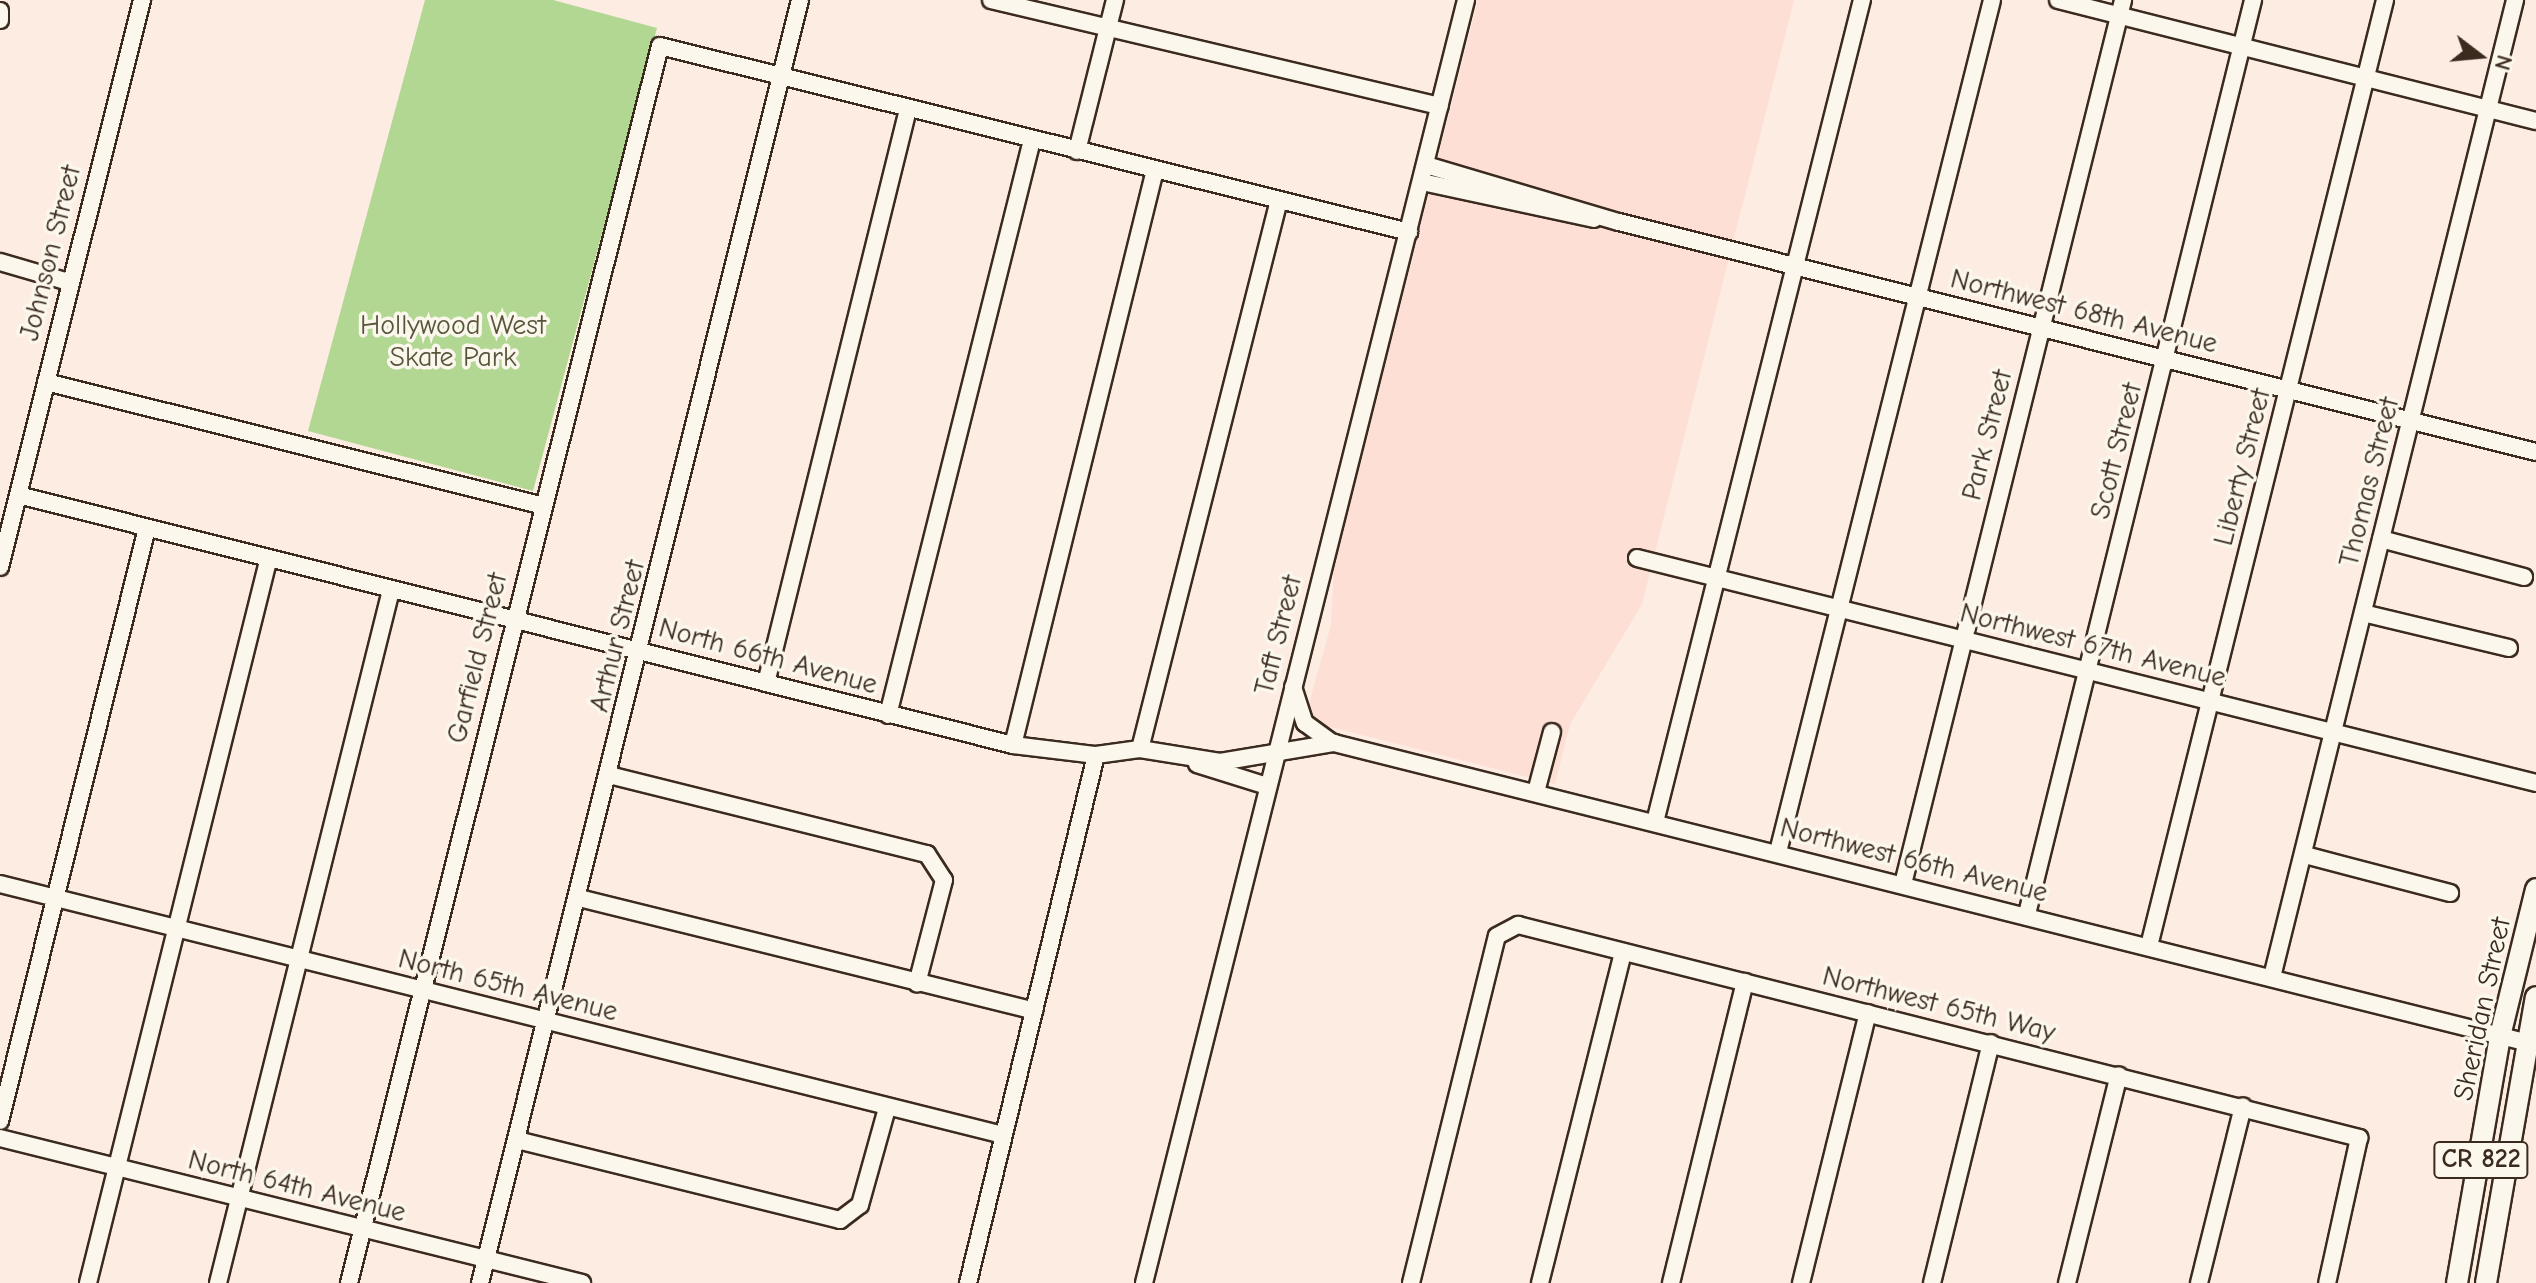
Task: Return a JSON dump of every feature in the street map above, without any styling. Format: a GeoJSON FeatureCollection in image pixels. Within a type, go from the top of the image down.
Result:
{"type":"FeatureCollection","features":[{"type":"Feature","properties":{"kind":"main road","name":"Sheridan Street"},"geometry":{"type":"LineString","coordinates":[[2457,1283],[2500,1036],[2536,889]]}},
{"type":"Feature","properties":{"kind":"main road","name":"Sheridan Street"},"geometry":{"type":"LineString","coordinates":[[2486,1283],[2536,997]]}},
{"type":"Feature","properties":{"kind":"street","name":"Johnson Street"},"geometry":{"type":"LineString","coordinates":[[0,567],[142,0]]}},
{"type":"Feature","properties":{"kind":"street","name":"Arthur Street"},"geometry":{"type":"LineString","coordinates":[[480,1283],[579,898],[800,0]]}},
{"type":"Feature","properties":{"kind":"street"},"geometry":{"type":"LineString","coordinates":[[991,0],[1440,106]]}},
{"type":"Feature","properties":{"kind":"street"},"geometry":{"type":"LineString","coordinates":[[1077,151],[1115,0]]}},
{"type":"Feature","properties":{"kind":"street","name":"Taft Street"},"geometry":{"type":"LineString","coordinates":[[1144,1283],[1466,0]]}},
{"type":"Feature","properties":{"kind":"street"},"geometry":{"type":"LineString","coordinates":[[1655,822],[1862,0]]}},
{"type":"Feature","properties":{"kind":"street"},"geometry":{"type":"LineString","coordinates":[[1778,852],[1992,0]]}},
{"type":"Feature","properties":{"kind":"street"},"geometry":{"type":"LineString","coordinates":[[2058,0],[2121,8],[2242,46],[2536,121]]}},
{"type":"Feature","properties":{"kind":"street","name":"Scott Street"},"geometry":{"type":"LineString","coordinates":[[2027,914],[2253,0]]}},
{"type":"Feature","properties":{"kind":"street","name":"Liberty Street"},"geometry":{"type":"LineString","coordinates":[[2149,946],[2385,0]]}},
{"type":"Feature","properties":{"kind":"street","name":"Thomas Street"},"geometry":{"type":"LineString","coordinates":[[2272,977],[2305,855],[2515,0]]}},
{"type":"Feature","properties":{"kind":"street","name":"Park Street"},"geometry":{"type":"LineString","coordinates":[[1903,884],[2121,8]]}},
{"type":"Feature","properties":{"kind":"street","name":"Garfield Street"},"geometry":{"type":"LineString","coordinates":[[349,1283],[540,505],[660,46],[780,77]]}},
{"type":"Feature","properties":{"kind":"street"},"geometry":{"type":"LineString","coordinates":[[780,77],[1409,232]]}},
{"type":"Feature","properties":{"kind":"street"},"geometry":{"type":"LineString","coordinates":[[766,683],[908,109]]}},
{"type":"Feature","properties":{"kind":"street"},"geometry":{"type":"LineString","coordinates":[[888,715],[1032,140]]}},
{"type":"Feature","properties":{"kind":"street"},"geometry":{"type":"LineString","coordinates":[[1013,745],[1155,170]]}},
{"type":"Feature","properties":{"kind":"street","name":"Northwest 68th Avenue"},"geometry":{"type":"LineString","coordinates":[[1424,173],[2536,452]]}},
{"type":"Feature","properties":{"kind":"street"},"geometry":{"type":"LineString","coordinates":[[1140,749],[1279,200]]}},
{"type":"Feature","properties":{"kind":"street"},"geometry":{"type":"LineString","coordinates":[[0,262],[69,282]]}},
{"type":"Feature","properties":{"kind":"street"},"geometry":{"type":"LineString","coordinates":[[46,382],[540,505]]}},
{"type":"Feature","properties":{"kind":"street","name":"North 66th Avenue"},"geometry":{"type":"LineString","coordinates":[[18,495],[268,561],[640,650],[1013,745],[1096,755],[1140,749],[1186,760],[1220,762],[1277,748]]}},
{"type":"Feature","properties":{"kind":"street"},"geometry":{"type":"LineString","coordinates":[[0,1121],[147,528]]}},
{"type":"Feature","properties":{"kind":"street"},"geometry":{"type":"LineString","coordinates":[[2381,539],[2524,577]]}},
{"type":"Feature","properties":{"kind":"street","name":"Northwest 67th Avenue"},"geometry":{"type":"LineString","coordinates":[[1637,558],[2536,783]]}},
{"type":"Feature","properties":{"kind":"street"},"geometry":{"type":"LineString","coordinates":[[88,1283],[268,561]]}},
{"type":"Feature","properties":{"kind":"street"},"geometry":{"type":"LineString","coordinates":[[218,1283],[391,590]]}},
{"type":"Feature","properties":{"kind":"street"},"geometry":{"type":"LineString","coordinates":[[2363,613],[2509,648]]}},
{"type":"Feature","properties":{"kind":"street"},"geometry":{"type":"LineString","coordinates":[[1292,685],[1305,723],[1334,743]]}},
{"type":"Feature","properties":{"kind":"street"},"geometry":{"type":"LineString","coordinates":[[1536,792],[1552,732]]}},
{"type":"Feature","properties":{"kind":"street","name":"Northwest 66th Avenue"},"geometry":{"type":"LineString","coordinates":[[1277,748],[1334,743],[2027,914],[2530,1044]]}},
{"type":"Feature","properties":{"kind":"street"},"geometry":{"type":"LineString","coordinates":[[968,1283],[1096,755]]}},
{"type":"Feature","properties":{"kind":"street"},"geometry":{"type":"LineString","coordinates":[[1186,760],[1267,786]]}},
{"type":"Feature","properties":{"kind":"street"},"geometry":{"type":"LineString","coordinates":[[609,775],[927,854],[939,865],[944,880],[917,984]]}},
{"type":"Feature","properties":{"kind":"street"},"geometry":{"type":"LineString","coordinates":[[2305,855],[2450,893]]}},
{"type":"Feature","properties":{"kind":"street","name":"North 65th Avenue"},"geometry":{"type":"LineString","coordinates":[[0,884],[1003,1135]]}},
{"type":"Feature","properties":{"kind":"street"},"geometry":{"type":"LineString","coordinates":[[579,898],[1034,1011]]}},
{"type":"Feature","properties":{"kind":"street","name":"Northwest 65th Way"},"geometry":{"type":"LineString","coordinates":[[1411,1283],[1497,936],[1506,927],[1745,982],[2243,1106],[2359,1138],[2327,1283]]}},
{"type":"Feature","properties":{"kind":"street"},"geometry":{"type":"LineString","coordinates":[[1540,1283],[1623,952]]}},
{"type":"Feature","properties":{"kind":"street"},"geometry":{"type":"LineString","coordinates":[[1671,1283],[1745,982]]}},
{"type":"Feature","properties":{"kind":"street"},"geometry":{"type":"LineString","coordinates":[[1801,1283],[1868,1013]]}},
{"type":"Feature","properties":{"kind":"street"},"geometry":{"type":"LineString","coordinates":[[1932,1283],[1991,1043]]}},
{"type":"Feature","properties":{"kind":"street"},"geometry":{"type":"LineString","coordinates":[[2067,1283],[2119,1075]]}},
{"type":"Feature","properties":{"kind":"street"},"geometry":{"type":"LineString","coordinates":[[2199,1283],[2243,1106]]}},
{"type":"Feature","properties":{"kind":"street"},"geometry":{"type":"LineString","coordinates":[[517,1140],[840,1220],[854,1215],[887,1108]]}},
{"type":"Feature","properties":{"kind":"street","name":"North 64th Avenue"},"geometry":{"type":"LineString","coordinates":[[0,1138],[582,1283]]}},
{"type":"Feature","properties":{"kind":"shaded area"},"geometry":{"type":"Polygon","coordinates":[[[1478,0],[1794,0],[1642,604],[1570,724],[1555,784],[1319,724],[1308,707],[1331,625],[1334,567],[1478,0]]]}},
{"type":"Feature","properties":{"kind":"green space","name":"Hollywood West Skate Park"},"geometry":{"type":"Polygon","coordinates":[[[425,0],[553,0],[657,28],[533,491],[308,431],[425,0]]]}}]}
